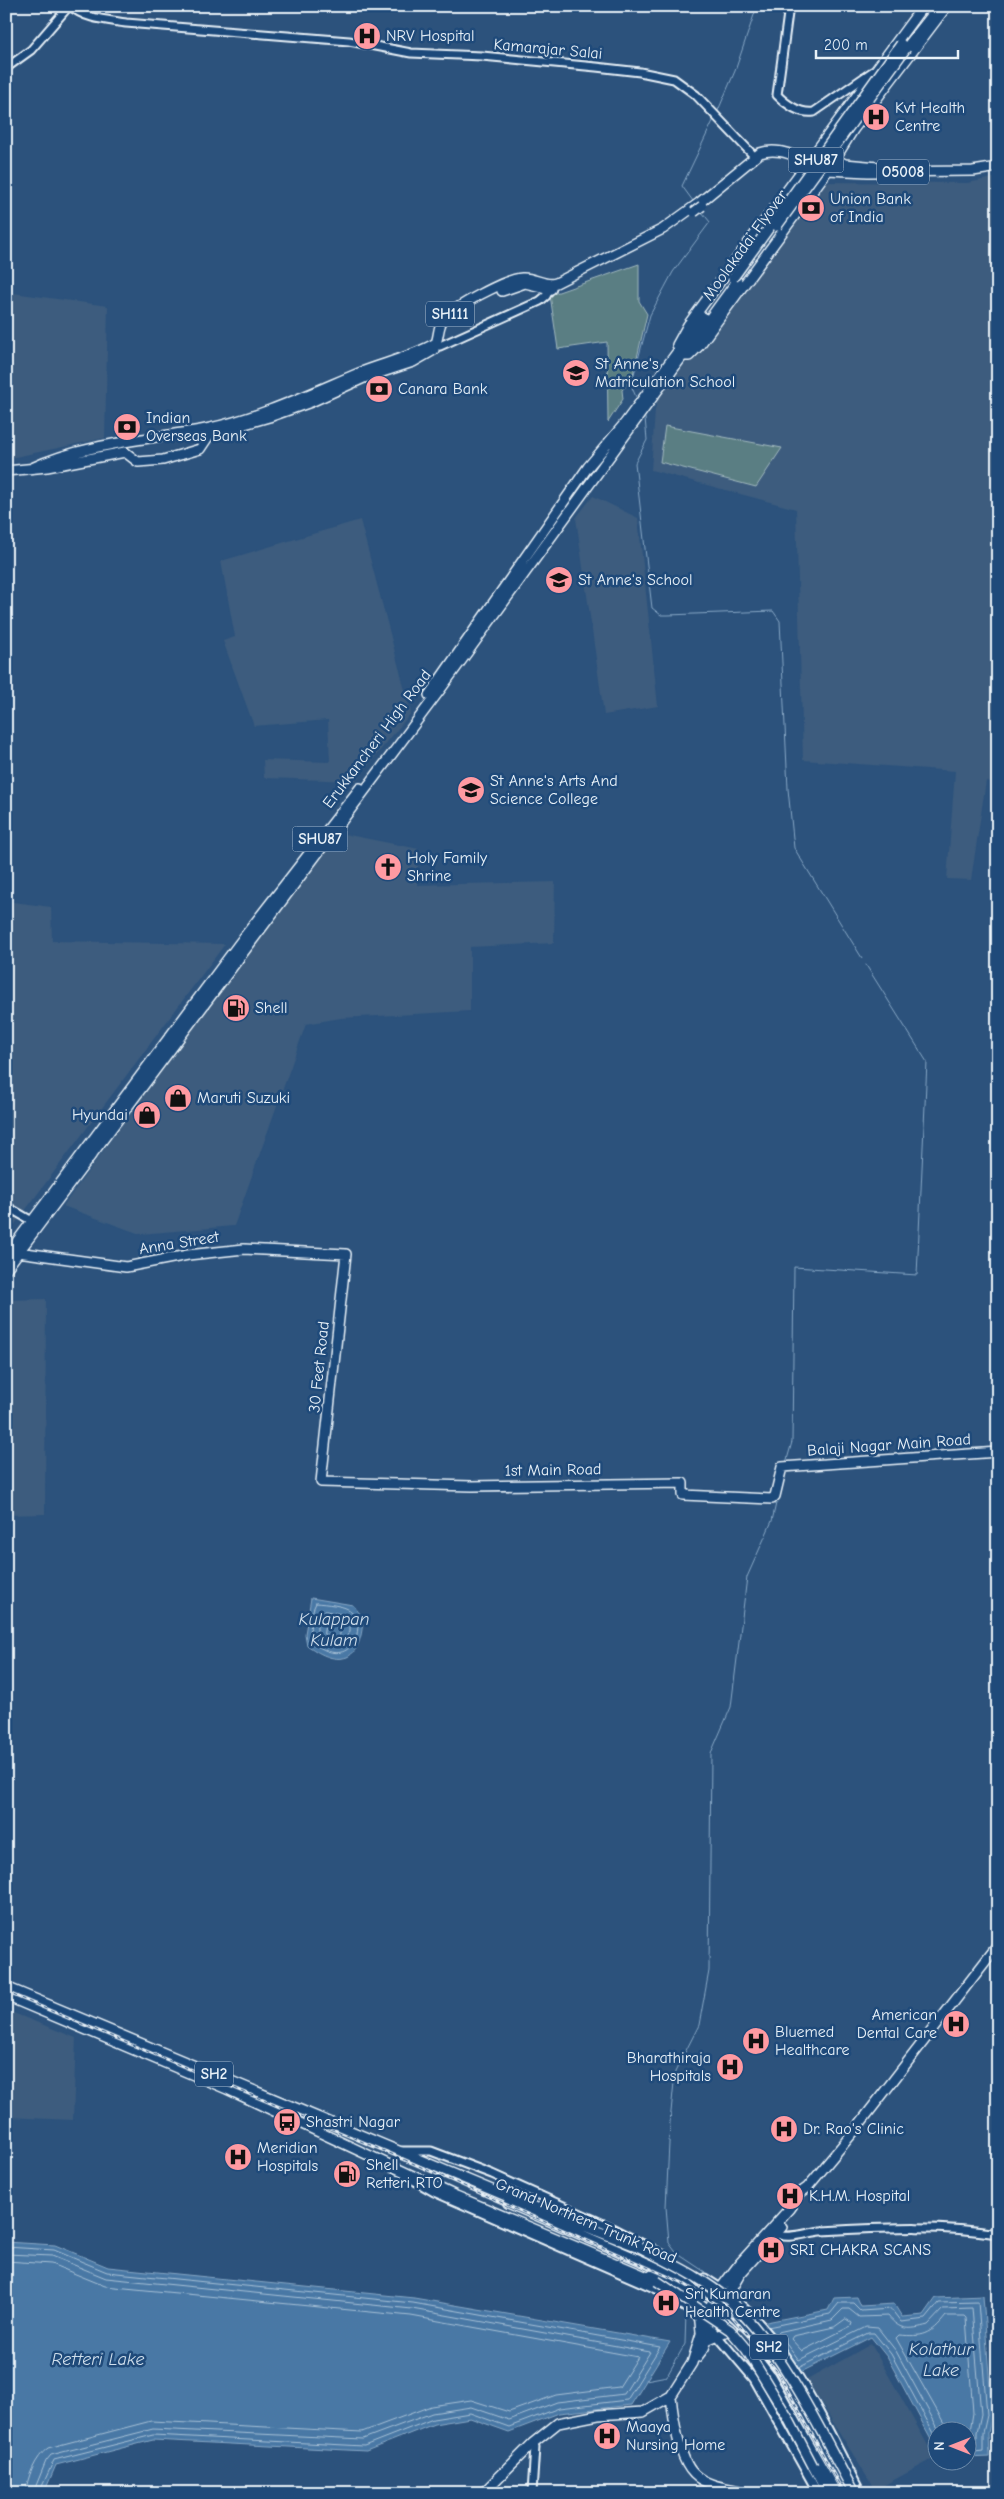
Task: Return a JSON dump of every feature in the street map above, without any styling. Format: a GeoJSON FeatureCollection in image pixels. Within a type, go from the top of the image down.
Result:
{"type":"FeatureCollection","features":[{"type":"Feature","properties":{"kind":"main road"},"geometry":{"type":"LineString","coordinates":[[923,6],[688,325],[676,346],[679,355],[689,356],[699,346],[828,170],[853,130],[946,6]]}},
{"type":"Feature","properties":{"kind":"main road","name":"Moolakadai Flyover"},"geometry":{"type":"LineString","coordinates":[[904,46],[931,6]]}},
{"type":"Feature","properties":{"kind":"main road","name":"Moolakadai Flyover"},"geometry":{"type":"LineString","coordinates":[[679,355],[735,279],[876,76],[939,6]]}},
{"type":"Feature","properties":{"kind":"main road"},"geometry":{"type":"LineString","coordinates":[[838,119],[853,130]]}},
{"type":"Feature","properties":{"kind":"main road"},"geometry":{"type":"LineString","coordinates":[[552,287],[586,274],[666,233],[755,156],[770,150],[807,163]]}},
{"type":"Feature","properties":{"kind":"main road"},"geometry":{"type":"LineString","coordinates":[[697,207],[767,156],[774,155],[807,163]]}},
{"type":"Feature","properties":{"kind":"main road","name":"O5008"},"geometry":{"type":"LineString","coordinates":[[834,159],[845,164],[868,166],[978,168]]}},
{"type":"Feature","properties":{"kind":"main road"},"geometry":{"type":"LineString","coordinates":[[978,168],[998,162]]}},
{"type":"Feature","properties":{"kind":"main road"},"geometry":{"type":"LineString","coordinates":[[978,168],[998,167]]}},
{"type":"Feature","properties":{"kind":"main road","name":"O5008"},"geometry":{"type":"LineString","coordinates":[[828,170],[868,172],[978,168]]}},
{"type":"Feature","properties":{"kind":"main road"},"geometry":{"type":"LineString","coordinates":[[790,185],[808,197]]}},
{"type":"Feature","properties":{"kind":"main road","name":"SH111"},"geometry":{"type":"LineString","coordinates":[[32,468],[50,460],[132,441],[210,428],[267,411],[433,344],[436,342],[443,319],[460,307],[514,280],[524,278],[552,287]]}},
{"type":"Feature","properties":{"kind":"main road","name":"SH111"},"geometry":{"type":"LineString","coordinates":[[6,471],[124,452],[138,462],[163,460],[200,449],[210,434],[269,417],[364,378],[412,362],[440,346],[448,323],[463,311],[510,287],[525,283],[552,287]]}},
{"type":"Feature","properties":{"kind":"main road","name":"Erukkancheri High Road"},"geometry":{"type":"LineString","coordinates":[[6,1256],[397,744],[588,467],[628,425],[644,397],[679,355]]}},
{"type":"Feature","properties":{"kind":"main road","name":"SHU87"},"geometry":{"type":"LineString","coordinates":[[628,425],[643,410],[679,355]]}},
{"type":"Feature","properties":{"kind":"main road","name":"SHU87"},"geometry":{"type":"LineString","coordinates":[[6,1268],[174,1048],[285,891]]}},
{"type":"Feature","properties":{"kind":"main road","name":"Anna Street"},"geometry":{"type":"LineString","coordinates":[[18,1252],[126,1267],[188,1255],[237,1249],[346,1254]]}},
{"type":"Feature","properties":{"kind":"main road","name":"30 Feet Road"},"geometry":{"type":"LineString","coordinates":[[321,1482],[346,1254]]}},
{"type":"Feature","properties":{"kind":"main road","name":"Balaji Nagar Main Road"},"geometry":{"type":"LineString","coordinates":[[774,1498],[785,1467],[998,1452]]}},
{"type":"Feature","properties":{"kind":"main road","name":"1st Main Road"},"geometry":{"type":"LineString","coordinates":[[321,1482],[472,1486],[682,1483],[683,1495],[750,1499],[774,1498]]}},
{"type":"Feature","properties":{"kind":"main road"},"geometry":{"type":"LineString","coordinates":[[483,2493],[533,2443],[558,2424],[598,2416],[643,2412],[671,2396],[692,2363],[704,2337],[711,2329],[717,2315],[719,2301],[740,2263],[790,2208],[800,2193],[807,2188],[851,2135],[998,1945]]}},
{"type":"Feature","properties":{"kind":"main road","name":"SH2"},"geometry":{"type":"LineString","coordinates":[[6,1987],[511,2198],[639,2247],[710,2286],[738,2309],[787,2370],[854,2492]]}},
{"type":"Feature","properties":{"kind":"main road","name":"SH2"},"geometry":{"type":"LineString","coordinates":[[6,1996],[228,2089],[311,2130],[657,2282],[730,2330],[746,2349],[775,2394],[827,2493]]}},
{"type":"Feature","properties":{"kind":"main road","name":"Grand Northern Trunk Road"},"geometry":{"type":"LineString","coordinates":[[422,2161],[427,2169],[648,2263],[681,2279],[693,2289],[719,2301],[744,2324],[781,2372],[854,2492]]}},
{"type":"Feature","properties":{"kind":"main road","name":"Grand Northern Trunk Road"},"geometry":{"type":"LineString","coordinates":[[414,2176],[425,2178],[676,2285],[709,2308],[732,2329],[770,2376],[836,2493]]}},
{"type":"Feature","properties":{"kind":"main road"},"geometry":{"type":"LineString","coordinates":[[724,2290],[776,2233],[804,2198],[807,2188]]}},
{"type":"Feature","properties":{"kind":"main road"},"geometry":{"type":"LineString","coordinates":[[648,2263],[665,2255]]}},
{"type":"Feature","properties":{"kind":"main road"},"geometry":{"type":"LineString","coordinates":[[659,2268],[676,2262]]}},
{"type":"Feature","properties":{"kind":"main road"},"geometry":{"type":"LineString","coordinates":[[698,2301],[698,2316],[704,2337]]}},
{"type":"Feature","properties":{"kind":"main road"},"geometry":{"type":"LineString","coordinates":[[711,2329],[709,2308],[719,2301]]}},
{"type":"Feature","properties":{"kind":"main road"},"geometry":{"type":"LineString","coordinates":[[744,2324],[748,2310]]}},
{"type":"Feature","properties":{"kind":"main road"},"geometry":{"type":"LineString","coordinates":[[711,2329],[732,2329]]}},
{"type":"Feature","properties":{"kind":"main road"},"geometry":{"type":"LineString","coordinates":[[671,2396],[684,2457],[694,2474],[714,2485],[748,2493]]}},
{"type":"Feature","properties":{"kind":"street"},"geometry":{"type":"LineString","coordinates":[[6,68],[31,50],[70,6]]}},
{"type":"Feature","properties":{"kind":"street","name":"Kamarajar Salai"},"geometry":{"type":"LineString","coordinates":[[70,6],[103,20],[126,23],[349,41],[411,52],[482,56],[640,72],[674,79],[696,95],[718,120],[755,156]]}},
{"type":"Feature","properties":{"kind":"street"},"geometry":{"type":"LineString","coordinates":[[789,6],[777,95],[794,108],[807,113],[814,112],[874,71]]}},
{"type":"Feature","properties":{"kind":"street"},"geometry":{"type":"LineString","coordinates":[[440,346],[540,301],[552,287]]}},
{"type":"Feature","properties":{"kind":"street"},"geometry":{"type":"LineString","coordinates":[[6,1206],[32,1221]]}},
{"type":"Feature","properties":{"kind":"street"},"geometry":{"type":"LineString","coordinates":[[401,2152],[423,2149],[441,2153],[492,2174],[606,2225],[665,2255],[724,2290],[748,2310],[792,2368],[854,2492]]}},
{"type":"Feature","properties":{"kind":"street"},"geometry":{"type":"LineString","coordinates":[[403,2170],[407,2177],[434,2192],[661,2290],[698,2316],[754,2379],[818,2493]]}},
{"type":"Feature","properties":{"kind":"street"},"geometry":{"type":"LineString","coordinates":[[776,2233],[784,2236],[818,2231],[916,2226],[966,2229],[998,2234]]}},
{"type":"Feature","properties":{"kind":"street"},"geometry":{"type":"LineString","coordinates":[[532,2493],[535,2447],[533,2443]]}},
{"type":"Feature","properties":{"kind":"shaded area"},"geometry":{"type":"Polygon","coordinates":[[[998,177],[998,783],[986,781],[971,880],[947,879],[955,771],[803,760],[796,509],[651,470],[655,410],[659,394],[822,182],[967,183],[998,177]]]}},
{"type":"Feature","properties":{"kind":"shaded area"},"geometry":{"type":"Polygon","coordinates":[[[6,292],[108,306],[105,438],[6,459],[6,292]]]}},
{"type":"Feature","properties":{"kind":"shaded area"},"geometry":{"type":"Polygon","coordinates":[[[593,496],[638,518],[658,706],[604,715],[576,518],[593,496]]]}},
{"type":"Feature","properties":{"kind":"shaded area"},"geometry":{"type":"Polygon","coordinates":[[[360,520],[411,713],[355,781],[264,778],[263,760],[330,762],[328,720],[254,726],[223,641],[235,637],[221,561],[360,520]]]}},
{"type":"Feature","properties":{"kind":"shaded area"},"geometry":{"type":"Polygon","coordinates":[[[334,832],[419,849],[417,885],[555,882],[554,943],[470,947],[470,1011],[341,1018],[306,1024],[234,1226],[140,1234],[63,1206],[334,832]]]}},
{"type":"Feature","properties":{"kind":"shaded area"},"geometry":{"type":"Polygon","coordinates":[[[6,901],[51,907],[52,941],[225,944],[6,1236],[6,901]]]}},
{"type":"Feature","properties":{"kind":"shaded area"},"geometry":{"type":"Polygon","coordinates":[[[46,1299],[45,1514],[6,1515],[6,1300],[46,1299]]]}},
{"type":"Feature","properties":{"kind":"shaded area"},"geometry":{"type":"Polygon","coordinates":[[[6,2010],[76,2038],[73,2120],[6,2117],[6,2010]]]}},
{"type":"Feature","properties":{"kind":"shaded area"},"geometry":{"type":"Polygon","coordinates":[[[871,2344],[926,2442],[926,2463],[875,2490],[807,2380],[871,2344]]]}},
{"type":"Feature","properties":{"kind":"green space"},"geometry":{"type":"Polygon","coordinates":[[[639,264],[639,301],[647,314],[632,379],[622,390],[623,399],[608,422],[607,342],[558,349],[550,295],[639,264]]]}},
{"type":"Feature","properties":{"kind":"green space"},"geometry":{"type":"Polygon","coordinates":[[[665,426],[782,448],[756,487],[660,462],[665,426]]]}},
{"type":"Feature","properties":{"kind":"water","name":"Kulappan Kulam"},"geometry":{"type":"Polygon","coordinates":[[[311,1598],[353,1605],[360,1613],[362,1623],[358,1645],[347,1657],[331,1658],[307,1645],[305,1634],[311,1598]]]}},
{"type":"Feature","properties":{"kind":"water","name":"Retteri Lake"},"geometry":{"type":"Polygon","coordinates":[[[6,2242],[55,2245],[108,2267],[414,2298],[670,2342],[631,2405],[559,2413],[509,2432],[470,2418],[434,2424],[366,2451],[153,2440],[56,2465],[44,2493],[6,2493],[6,2242]]]}},
{"type":"Feature","properties":{"kind":"water","name":"Kolathur Lake"},"geometry":{"type":"Polygon","coordinates":[[[983,2296],[992,2415],[988,2433],[989,2457],[976,2458],[976,2422],[926,2422],[926,2429],[887,2357],[871,2337],[795,2375],[756,2324],[828,2310],[834,2298],[857,2297],[861,2306],[894,2304],[902,2317],[924,2315],[936,2298],[983,2296]]]}},
{"type":"Feature","properties":{"kind":"waterway"},"geometry":{"type":"LineString","coordinates":[[717,113],[735,71],[757,6]]}},
{"type":"Feature","properties":{"kind":"waterway"},"geometry":{"type":"LineString","coordinates":[[693,201],[682,186],[714,119]]}},
{"type":"Feature","properties":{"kind":"waterway"},"geometry":{"type":"LineString","coordinates":[[636,397],[631,385],[650,315],[673,272],[710,222],[702,212]]}},
{"type":"Feature","properties":{"kind":"waterway"},"geometry":{"type":"LineString","coordinates":[[645,418],[647,440],[635,463],[652,608],[661,615],[773,611],[780,621],[788,789],[794,848],[862,958]]}},
{"type":"Feature","properties":{"kind":"waterway"},"geometry":{"type":"LineString","coordinates":[[786,1463],[792,1442],[794,1267],[917,1275],[927,1062],[866,965]]}},
{"type":"Feature","properties":{"kind":"waterway"},"geometry":{"type":"LineString","coordinates":[[703,2275],[705,2272],[678,2254],[669,2242],[666,2207],[670,2122],[675,2072],[699,2025],[709,1971],[711,1753],[731,1707],[747,1577],[772,1521],[777,1499]]}},
{"type":"Feature","properties":{"kind":"waterway"},"geometry":{"type":"LineString","coordinates":[[646,2380],[667,2376],[685,2344],[686,2313]]}},
{"type":"Feature","properties":{"kind":"railway"},"geometry":{"type":"LineString","coordinates":[[6,1992],[394,2155],[681,2282],[729,2312],[779,2374],[844,2493]]}},
{"type":"Feature","properties":{"kind":"place","name":"NRV Hospital"},"geometry":{"type":"Point","coordinates":[367,36]}},
{"type":"Feature","properties":{"kind":"place","name":"Kvt Health Centre"},"geometry":{"type":"Point","coordinates":[876,117]}},
{"type":"Feature","properties":{"kind":"place","name":"Union Bank of India"},"geometry":{"type":"Point","coordinates":[811,208]}},
{"type":"Feature","properties":{"kind":"place","name":"St Anne's Matriculation School"},"geometry":{"type":"Point","coordinates":[576,373]}},
{"type":"Feature","properties":{"kind":"place","name":"Canara Bank"},"geometry":{"type":"Point","coordinates":[379,389]}},
{"type":"Feature","properties":{"kind":"place","name":"Indian Overseas Bank"},"geometry":{"type":"Point","coordinates":[127,427]}},
{"type":"Feature","properties":{"kind":"place","name":"St Anne's School"},"geometry":{"type":"Point","coordinates":[559,580]}},
{"type":"Feature","properties":{"kind":"place","name":"St Anne's Arts And Science College"},"geometry":{"type":"Point","coordinates":[471,790]}},
{"type":"Feature","properties":{"kind":"place","name":"Holy Family Shrine"},"geometry":{"type":"Point","coordinates":[388,867]}},
{"type":"Feature","properties":{"kind":"place","name":"Shell"},"geometry":{"type":"Point","coordinates":[236,1008]}},
{"type":"Feature","properties":{"kind":"place","name":"Maruti Suzuki"},"geometry":{"type":"Point","coordinates":[178,1098]}},
{"type":"Feature","properties":{"kind":"place","name":"Hyundai"},"geometry":{"type":"Point","coordinates":[147,1115]}},
{"type":"Feature","properties":{"kind":"place","name":"American Dental Care"},"geometry":{"type":"Point","coordinates":[956,2024]}},
{"type":"Feature","properties":{"kind":"place","name":"Bluemed Healthcare"},"geometry":{"type":"Point","coordinates":[756,2041]}},
{"type":"Feature","properties":{"kind":"place","name":"Bharathiraja Hospitals"},"geometry":{"type":"Point","coordinates":[730,2067]}},
{"type":"Feature","properties":{"kind":"place","name":"Shastri Nagar"},"geometry":{"type":"Point","coordinates":[287,2122]}},
{"type":"Feature","properties":{"kind":"place","name":"Dr. Rao's Clinic"},"geometry":{"type":"Point","coordinates":[784,2129]}},
{"type":"Feature","properties":{"kind":"place","name":"Meridian Hospitals"},"geometry":{"type":"Point","coordinates":[238,2157]}},
{"type":"Feature","properties":{"kind":"place","name":"Shell Retteri RTO"},"geometry":{"type":"Point","coordinates":[347,2174]}},
{"type":"Feature","properties":{"kind":"place","name":"K.H.M. Hospital"},"geometry":{"type":"Point","coordinates":[790,2196]}},
{"type":"Feature","properties":{"kind":"place","name":"SRI CHAKRA SCANS"},"geometry":{"type":"Point","coordinates":[771,2250]}},
{"type":"Feature","properties":{"kind":"place","name":"Sri Kumaran Health Centre"},"geometry":{"type":"Point","coordinates":[666,2303]}},
{"type":"Feature","properties":{"kind":"place","name":"Maaya Nursing Home"},"geometry":{"type":"Point","coordinates":[607,2436]}}]}
